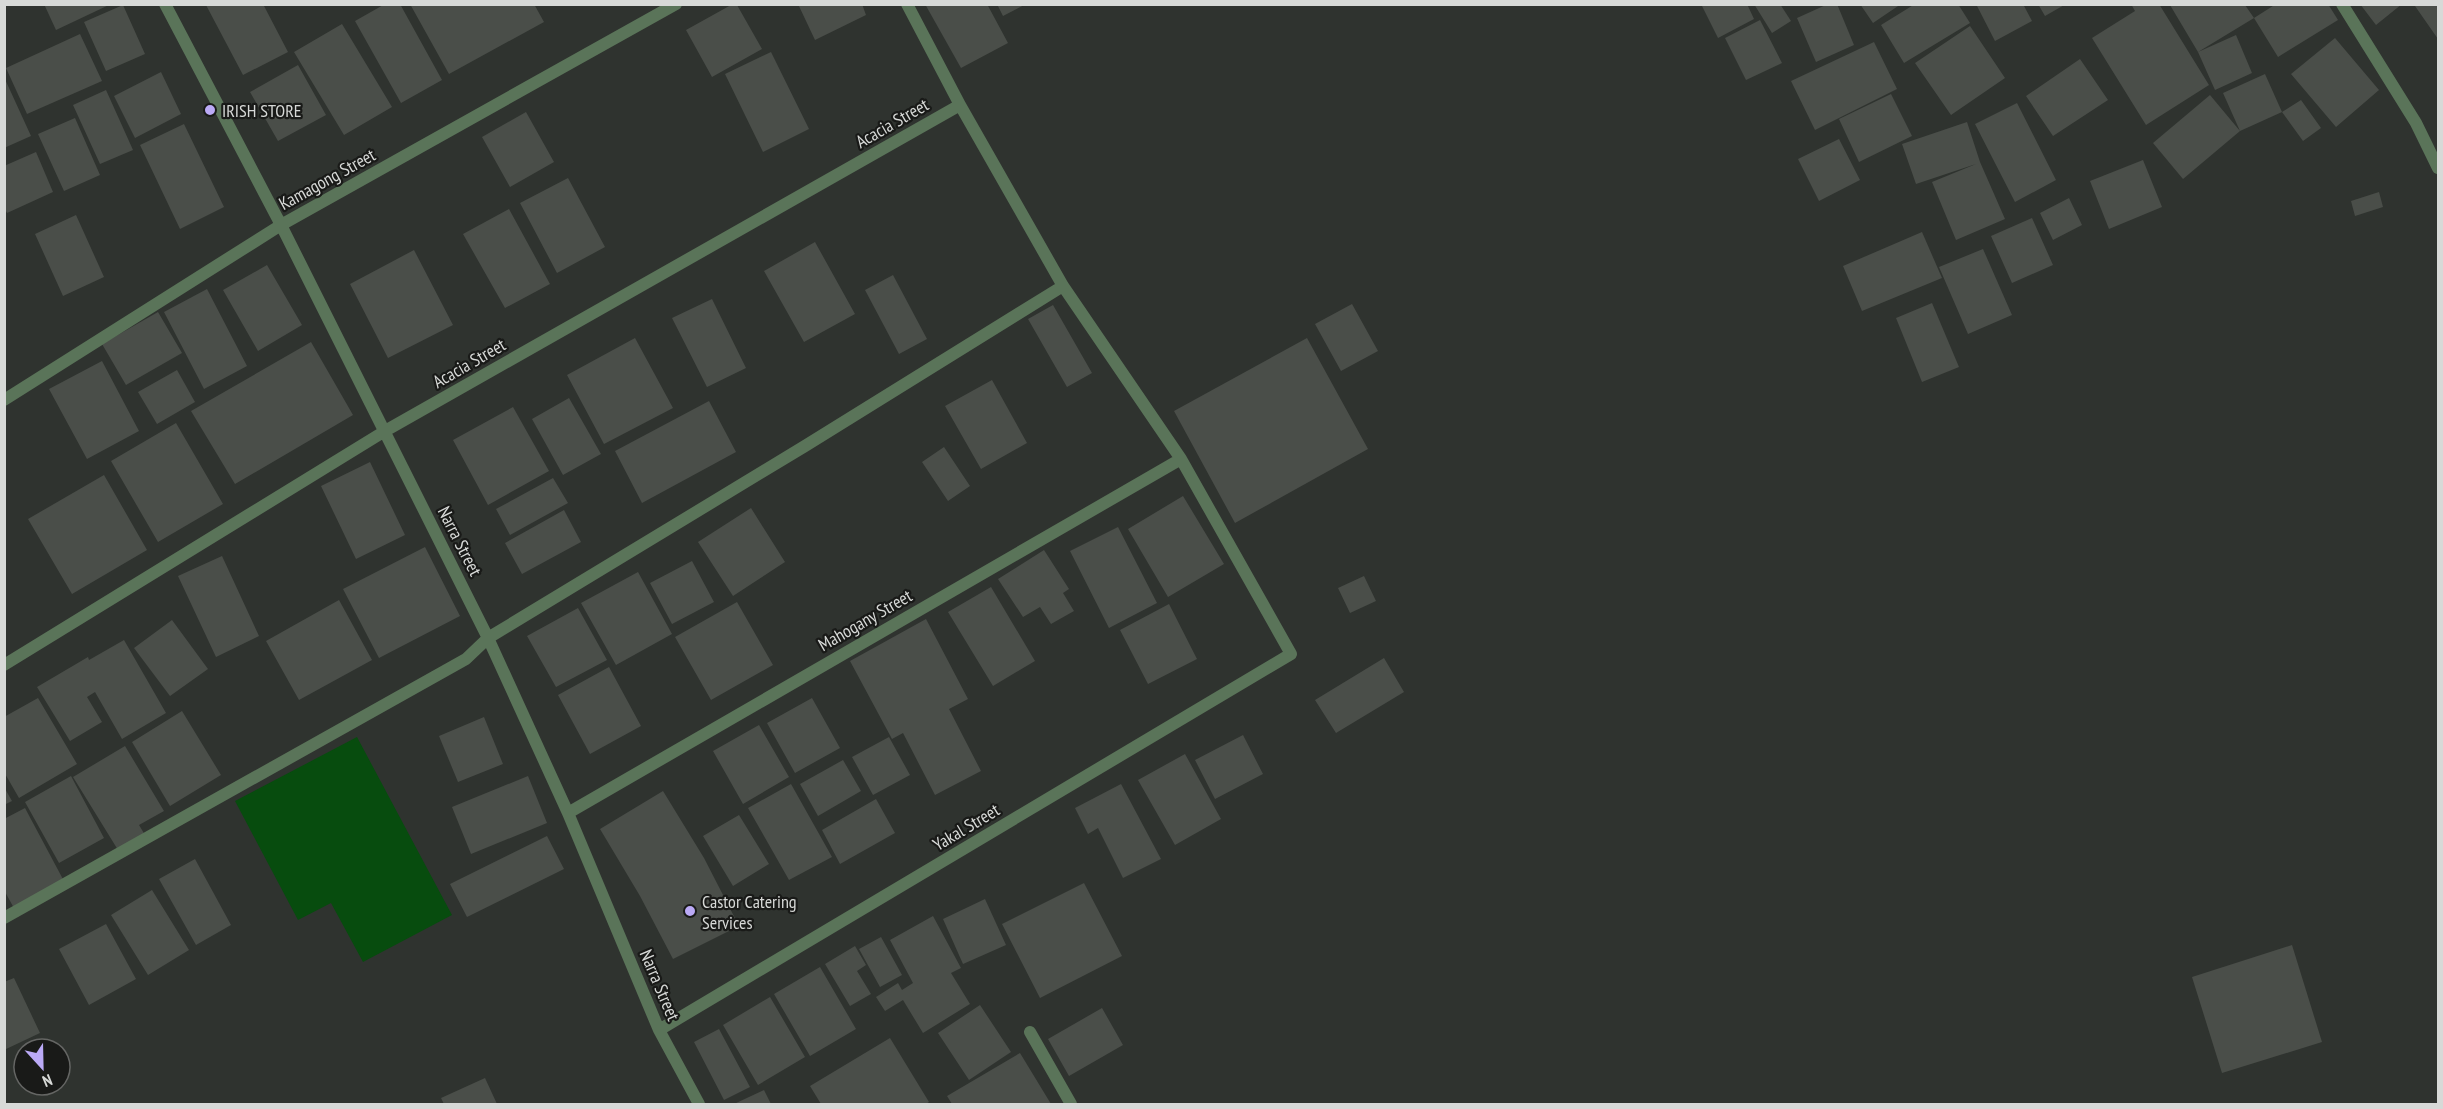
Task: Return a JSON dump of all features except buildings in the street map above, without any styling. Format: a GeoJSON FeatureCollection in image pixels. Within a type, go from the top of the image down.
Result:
{"type":"FeatureCollection","features":[{"type":"Feature","properties":{"kind":"street","name":"Narra Street"},"geometry":{"type":"LineString","coordinates":[[165,4],[281,225],[488,638],[568,813],[659,1030],[699,1104]]}},
{"type":"Feature","properties":{"kind":"street","name":"Kamagong Street"},"geometry":{"type":"LineString","coordinates":[[4,400],[281,225],[676,4]]}},
{"type":"Feature","properties":{"kind":"street"},"geometry":{"type":"LineString","coordinates":[[907,4],[960,105],[1063,286],[1181,459]]}},
{"type":"Feature","properties":{"kind":"street"},"geometry":{"type":"LineString","coordinates":[[2342,4],[2416,123],[2439,168]]}},
{"type":"Feature","properties":{"kind":"street","name":"Acacia Street"},"geometry":{"type":"LineString","coordinates":[[4,665],[385,431],[960,105]]}},
{"type":"Feature","properties":{"kind":"street"},"geometry":{"type":"LineString","coordinates":[[4,918],[466,659],[488,638],[1063,286]]}},
{"type":"Feature","properties":{"kind":"street","name":"Yakal Street"},"geometry":{"type":"LineString","coordinates":[[659,1030],[1291,654],[1181,459]]}},
{"type":"Feature","properties":{"kind":"street","name":"Mahogany Street"},"geometry":{"type":"LineString","coordinates":[[568,813],[1181,459]]}},
{"type":"Feature","properties":{"kind":"street"},"geometry":{"type":"LineString","coordinates":[[1030,1032],[1071,1104]]}},
{"type":"Feature","properties":{"kind":"green space"},"geometry":{"type":"Polygon","coordinates":[[[357,737],[452,915],[363,962],[331,903],[298,920],[235,801],[357,737]]]}},
{"type":"Feature","properties":{"kind":"place","name":"IRISH STORE"},"geometry":{"type":"Point","coordinates":[210,110]}},
{"type":"Feature","properties":{"kind":"place","name":"Castor Catering Services"},"geometry":{"type":"Point","coordinates":[690,911]}}]}
